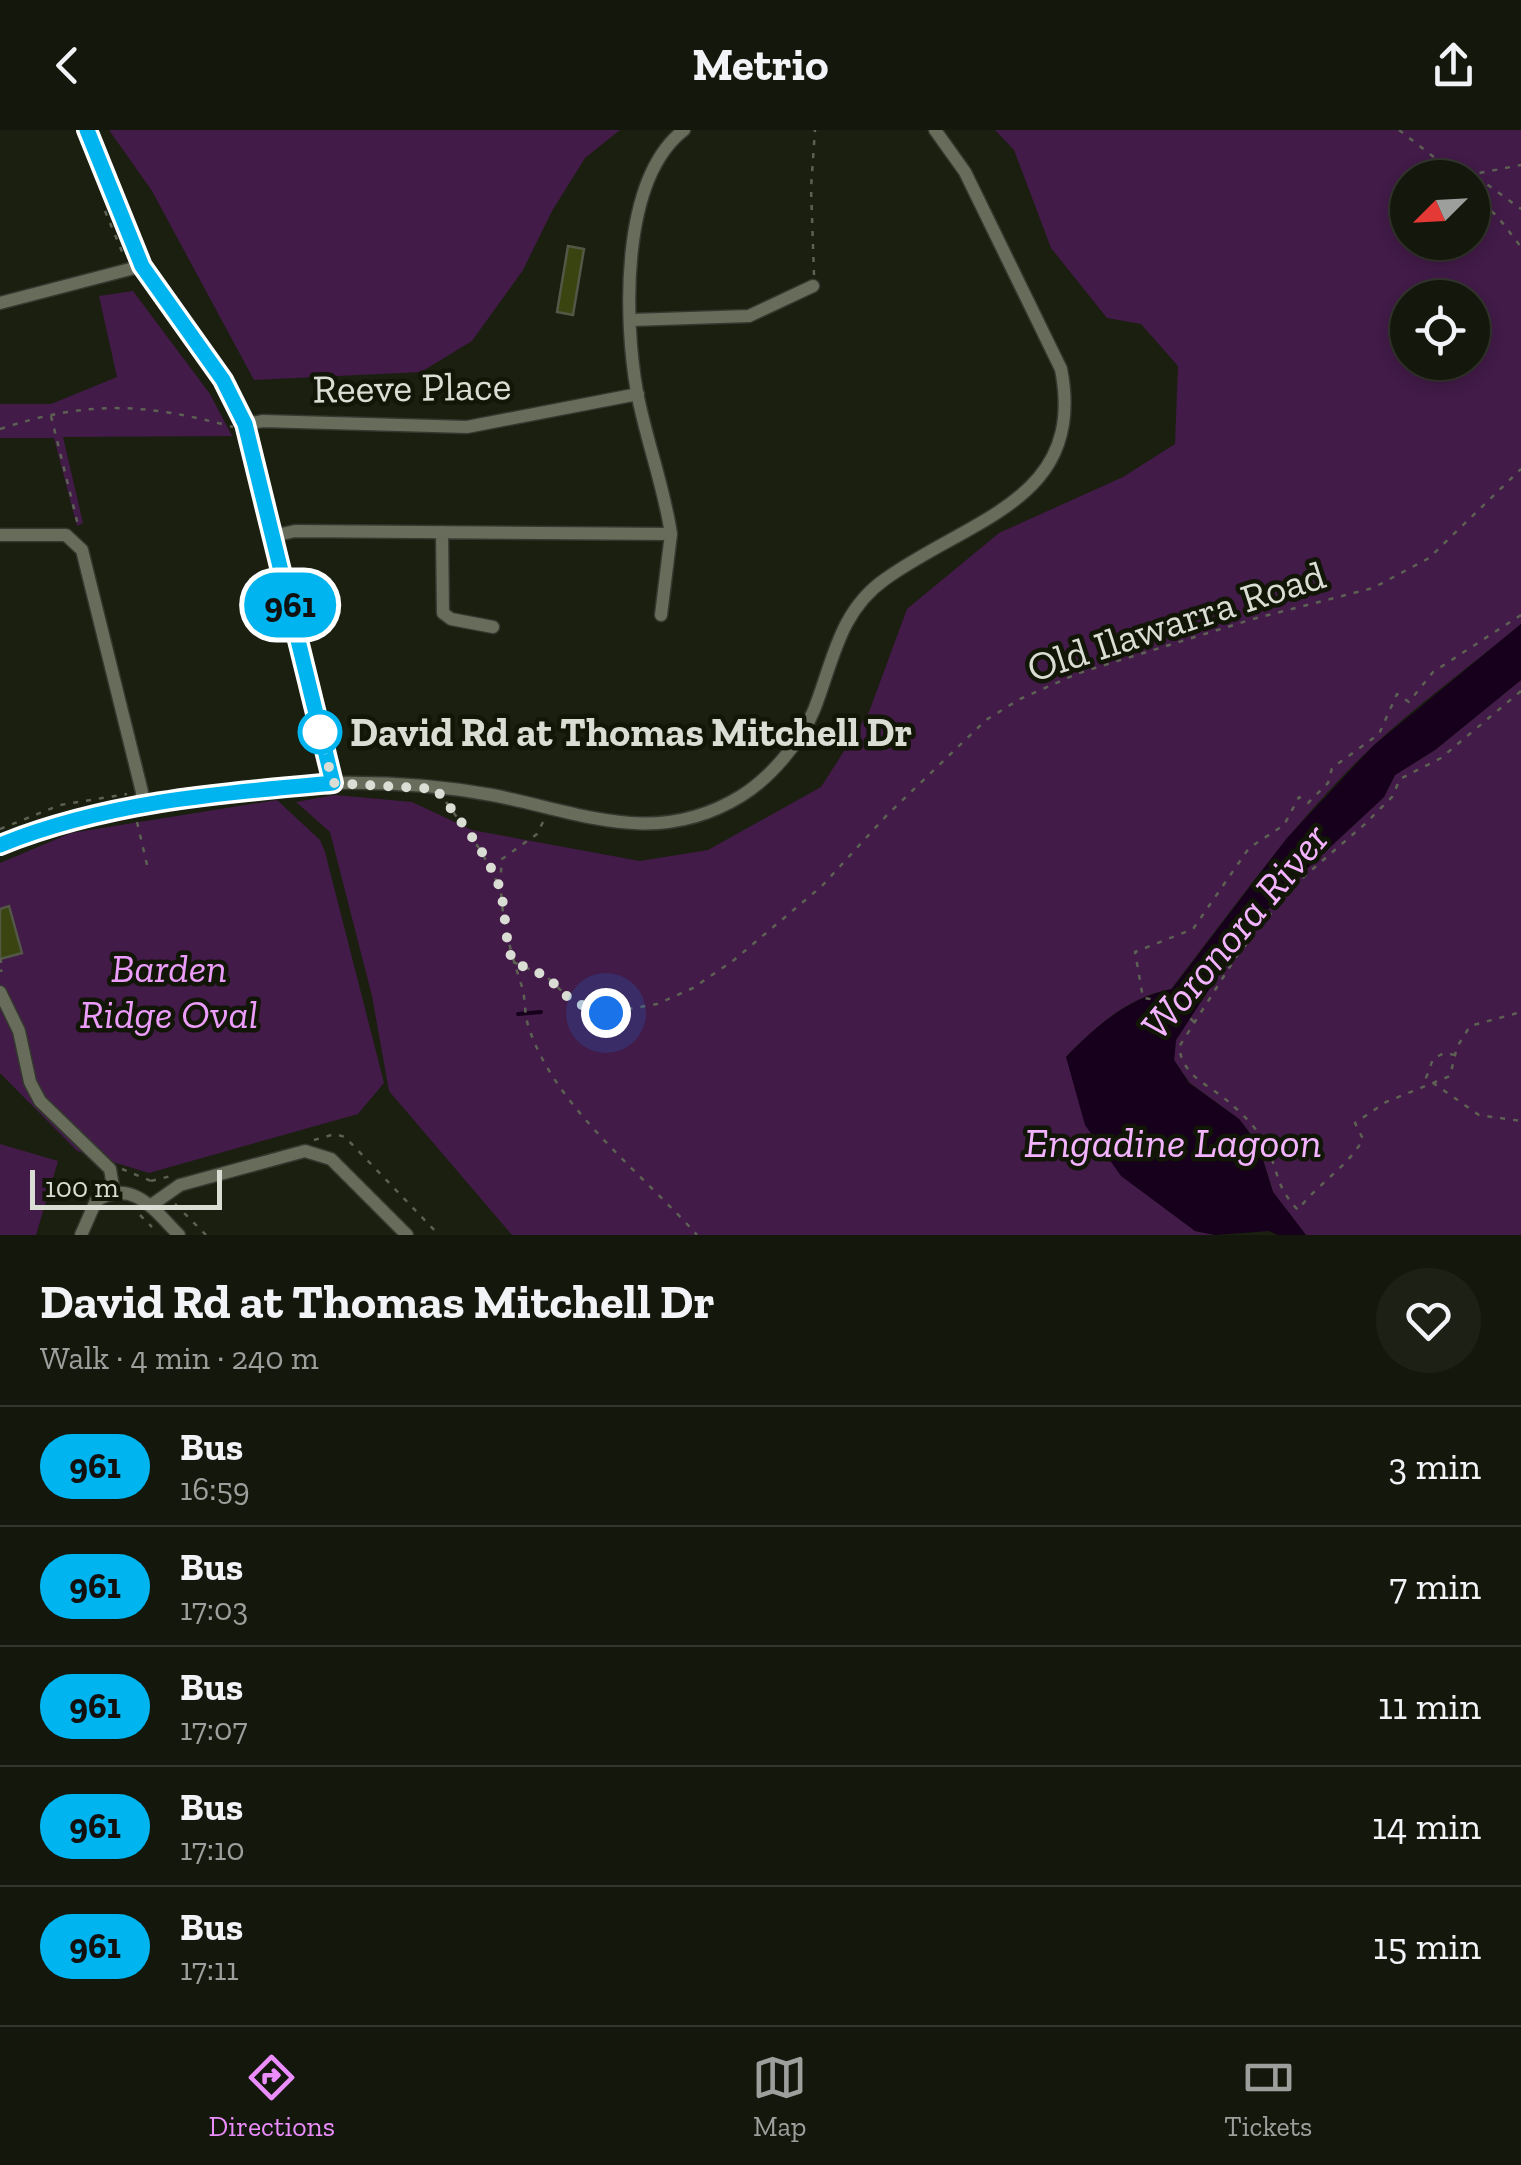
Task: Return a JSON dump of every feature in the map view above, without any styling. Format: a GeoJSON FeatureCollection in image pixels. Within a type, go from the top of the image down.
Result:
{"type":"FeatureCollection","features":[{"type":"Feature","properties":{"kind":"street"},"geometry":{"type":"LineString","coordinates":[[87,130],[137,269],[223,380],[273,536],[333,783]]}},
{"type":"Feature","properties":{"kind":"street"},"geometry":{"type":"LineString","coordinates":[[661,614],[670,534],[638,394],[632,320],[632,236],[640,197],[656,162],[684,130]]}},
{"type":"Feature","properties":{"kind":"street"},"geometry":{"type":"LineString","coordinates":[[0,845],[63,820],[142,799],[333,783],[492,796],[595,821],[642,824],[685,819],[742,796],[790,750],[812,714],[838,637],[856,608],[882,582],[1028,490],[1055,458],[1065,430],[1068,402],[1061,369],[964,172],[935,130]]}},
{"type":"Feature","properties":{"kind":"street"},"geometry":{"type":"LineString","coordinates":[[0,304],[137,269]]}},
{"type":"Feature","properties":{"kind":"street"},"geometry":{"type":"LineString","coordinates":[[632,320],[748,316],[813,286]]}},
{"type":"Feature","properties":{"kind":"street","name":"Reeve Place"},"geometry":{"type":"LineString","coordinates":[[239,426],[264,421],[467,427],[638,394]]}},
{"type":"Feature","properties":{"kind":"street"},"geometry":{"type":"LineString","coordinates":[[273,536],[296,531],[670,534]]}},
{"type":"Feature","properties":{"kind":"street"},"geometry":{"type":"LineString","coordinates":[[442,532],[443,613],[452,620],[493,627]]}},
{"type":"Feature","properties":{"kind":"street"},"geometry":{"type":"LineString","coordinates":[[0,535],[66,535],[82,550],[142,799]]}},
{"type":"Feature","properties":{"kind":"street"},"geometry":{"type":"LineString","coordinates":[[0,992],[19,1031],[30,1082],[40,1101],[110,1170],[114,1192]]}},
{"type":"Feature","properties":{"kind":"street"},"geometry":{"type":"LineString","coordinates":[[145,1210],[180,1184],[305,1151],[318,1152],[331,1158],[408,1235]]}},
{"type":"Feature","properties":{"kind":"street"},"geometry":{"type":"LineString","coordinates":[[81,1235],[90,1208],[114,1192],[134,1194],[145,1210],[179,1235]]}},
{"type":"Feature","properties":{"kind":"path"},"geometry":{"type":"LineString","coordinates":[[813,286],[814,130]]}},
{"type":"Feature","properties":{"kind":"path"},"geometry":{"type":"LineString","coordinates":[[1399,130],[1438,160]]}},
{"type":"Feature","properties":{"kind":"path"},"geometry":{"type":"LineString","coordinates":[[1490,173],[1521,165]]}},
{"type":"Feature","properties":{"kind":"path"},"geometry":{"type":"LineString","coordinates":[[1490,186],[1521,209]]}},
{"type":"Feature","properties":{"kind":"path"},"geometry":{"type":"LineString","coordinates":[[104,207],[137,269]]}},
{"type":"Feature","properties":{"kind":"path"},"geometry":{"type":"LineString","coordinates":[[1490,210],[1521,247]]}},
{"type":"Feature","properties":{"kind":"path"},"geometry":{"type":"LineString","coordinates":[[0,429],[51,413],[114,405],[182,412],[239,426]]}},
{"type":"Feature","properties":{"kind":"path"},"geometry":{"type":"LineString","coordinates":[[51,413],[80,525],[75,540]]}},
{"type":"Feature","properties":{"kind":"path"},"geometry":{"type":"LineString","coordinates":[[230,418],[239,426]]}},
{"type":"Feature","properties":{"kind":"path"},"geometry":{"type":"LineString","coordinates":[[236,438],[239,426]]}},
{"type":"Feature","properties":{"kind":"path","name":"Old Ilawarra Road"},"geometry":{"type":"LineString","coordinates":[[513,962],[546,976],[573,1002],[606,1013],[657,1004],[693,988],[734,960],[822,886],[887,815],[986,720],[1020,699],[1079,673],[1253,619],[1372,588],[1429,558],[1521,469]]}},
{"type":"Feature","properties":{"kind":"path"},"geometry":{"type":"LineString","coordinates":[[1196,1023],[1174,1002],[1143,998],[1135,952],[1194,929],[1249,848],[1284,825],[1299,796],[1308,803],[1328,783],[1332,768],[1379,734],[1396,694],[1408,702],[1433,672],[1521,615]]}},
{"type":"Feature","properties":{"kind":"path"},"geometry":{"type":"LineString","coordinates":[[1521,691],[1440,758],[1400,778],[1392,797],[1292,887],[1236,957],[1179,1047],[1181,1060],[1192,1076],[1231,1103],[1266,1144],[1280,1192],[1298,1210],[1313,1189],[1356,1152],[1362,1140],[1355,1123],[1386,1102],[1450,1076],[1455,1055],[1470,1026],[1521,1012]]}},
{"type":"Feature","properties":{"kind":"path"},"geometry":{"type":"LineString","coordinates":[[436,789],[481,851],[499,885]]}},
{"type":"Feature","properties":{"kind":"path"},"geometry":{"type":"LineString","coordinates":[[0,829],[60,805],[142,799]]}},
{"type":"Feature","properties":{"kind":"path"},"geometry":{"type":"LineString","coordinates":[[548,811],[537,834],[502,859],[499,885],[506,942],[524,992],[528,1026],[567,1098],[697,1235]]}},
{"type":"Feature","properties":{"kind":"path"},"geometry":{"type":"LineString","coordinates":[[137,824],[148,869]]}},
{"type":"Feature","properties":{"kind":"path"},"geometry":{"type":"LineString","coordinates":[[0,958],[0,971]]}},
{"type":"Feature","properties":{"kind":"path"},"geometry":{"type":"LineString","coordinates":[[1455,1055],[1433,1059],[1426,1078],[1433,1086],[1479,1115],[1521,1121]]}},
{"type":"Feature","properties":{"kind":"path"},"geometry":{"type":"LineString","coordinates":[[298,1144],[335,1134],[345,1137],[440,1235]]}},
{"type":"Feature","properties":{"kind":"path"},"geometry":{"type":"LineString","coordinates":[[110,1170],[132,1171],[151,1181],[170,1176]]}},
{"type":"Feature","properties":{"kind":"path"},"geometry":{"type":"LineString","coordinates":[[164,1194],[206,1235]]}},
{"type":"Feature","properties":{"kind":"path"},"geometry":{"type":"LineString","coordinates":[[145,1210],[160,1235]]}},
{"type":"Feature","properties":{"kind":"green space"},"geometry":{"type":"Polygon","coordinates":[[[109,130],[620,130],[585,158],[552,211],[523,270],[472,341],[421,372],[254,380],[152,191],[109,130]]]}},
{"type":"Feature","properties":{"kind":"green space"},"geometry":{"type":"Polygon","coordinates":[[[995,130],[1521,130],[1521,624],[1409,715],[1345,774],[1267,863],[1171,989],[1127,1006],[1066,1057],[1195,1231],[1215,1235],[512,1235],[389,1091],[372,996],[330,832],[296,802],[335,795],[412,802],[472,830],[640,861],[708,850],[821,787],[869,712],[907,609],[999,533],[1123,477],[1175,444],[1178,366],[1141,324],[1107,318],[1051,248],[1014,150],[995,130]]]}},
{"type":"Feature","properties":{"kind":"green space"},"geometry":{"type":"Polygon","coordinates":[[[133,291],[210,394],[232,436],[63,437],[83,523],[77,526],[54,438],[0,438],[0,404],[51,404],[117,377],[99,296],[133,291]]]}},
{"type":"Feature","properties":{"kind":"green space"},"geometry":{"type":"Polygon","coordinates":[[[1521,680],[1521,1235],[1306,1235],[1273,1192],[1258,1143],[1239,1119],[1190,1083],[1174,1060],[1176,1040],[1232,954],[1284,890],[1384,797],[1395,775],[1435,750],[1521,680]]]}},
{"type":"Feature","properties":{"kind":"green space","name":"Barden Ridge Oval"},"geometry":{"type":"Polygon","coordinates":[[[277,800],[320,840],[325,852],[384,1083],[358,1114],[149,1173],[77,1151],[0,1073],[0,863],[71,833],[277,800]]]}},
{"type":"Feature","properties":{"kind":"green space"},"geometry":{"type":"Polygon","coordinates":[[[0,1144],[58,1161],[36,1235],[0,1235],[0,1144]]]}},
{"type":"Feature","properties":{"kind":"water","name":"Engadine Lagoon"},"geometry":{"type":"Polygon","coordinates":[[[1521,624],[1521,680],[1435,750],[1395,775],[1384,797],[1284,890],[1232,954],[1176,1040],[1174,1060],[1189,1083],[1239,1119],[1258,1144],[1273,1192],[1306,1235],[1278,1235],[1269,1231],[1215,1235],[1195,1231],[1121,1176],[1085,1125],[1066,1057],[1114,1015],[1141,999],[1172,989],[1287,838],[1373,746],[1521,624]]]}},
{"type":"Feature","properties":{"kind":"building"},"geometry":{"type":"Polygon","coordinates":[[[568,246],[584,249],[573,315],[557,312],[568,246]]]}},
{"type":"Feature","properties":{"kind":"building"},"geometry":{"type":"Polygon","coordinates":[[[9,906],[22,953],[0,959],[0,909],[9,906]]]}},
{"type":"Feature","properties":{"kind":"waterway"},"geometry":{"type":"LineString","coordinates":[[518,1014],[541,1012]]}},
{"type":"Feature","properties":{"kind":"bus line","name":"961"},"geometry":{"type":"LineString","coordinates":[[0,845],[82,816],[244,791],[333,783],[245,424],[223,380],[142,266],[87,130]]}},
{"type":"Feature","properties":{"kind":"place","name":"David Rd at Thomas Mitchell Dr"},"geometry":{"type":"Point","coordinates":[320,732]}},
{"type":"Feature","properties":{"kind":"route"},"geometry":{"type":"LineString","coordinates":[[320,732],[333,783],[436,789],[481,851],[499,885],[506,942],[513,962],[546,976],[573,1002],[606,1013]]}},
{"type":"Feature","properties":{"kind":"water label","name":"Woronora River"},"geometry":{"type":"Point","coordinates":[1234,931]}}]}
